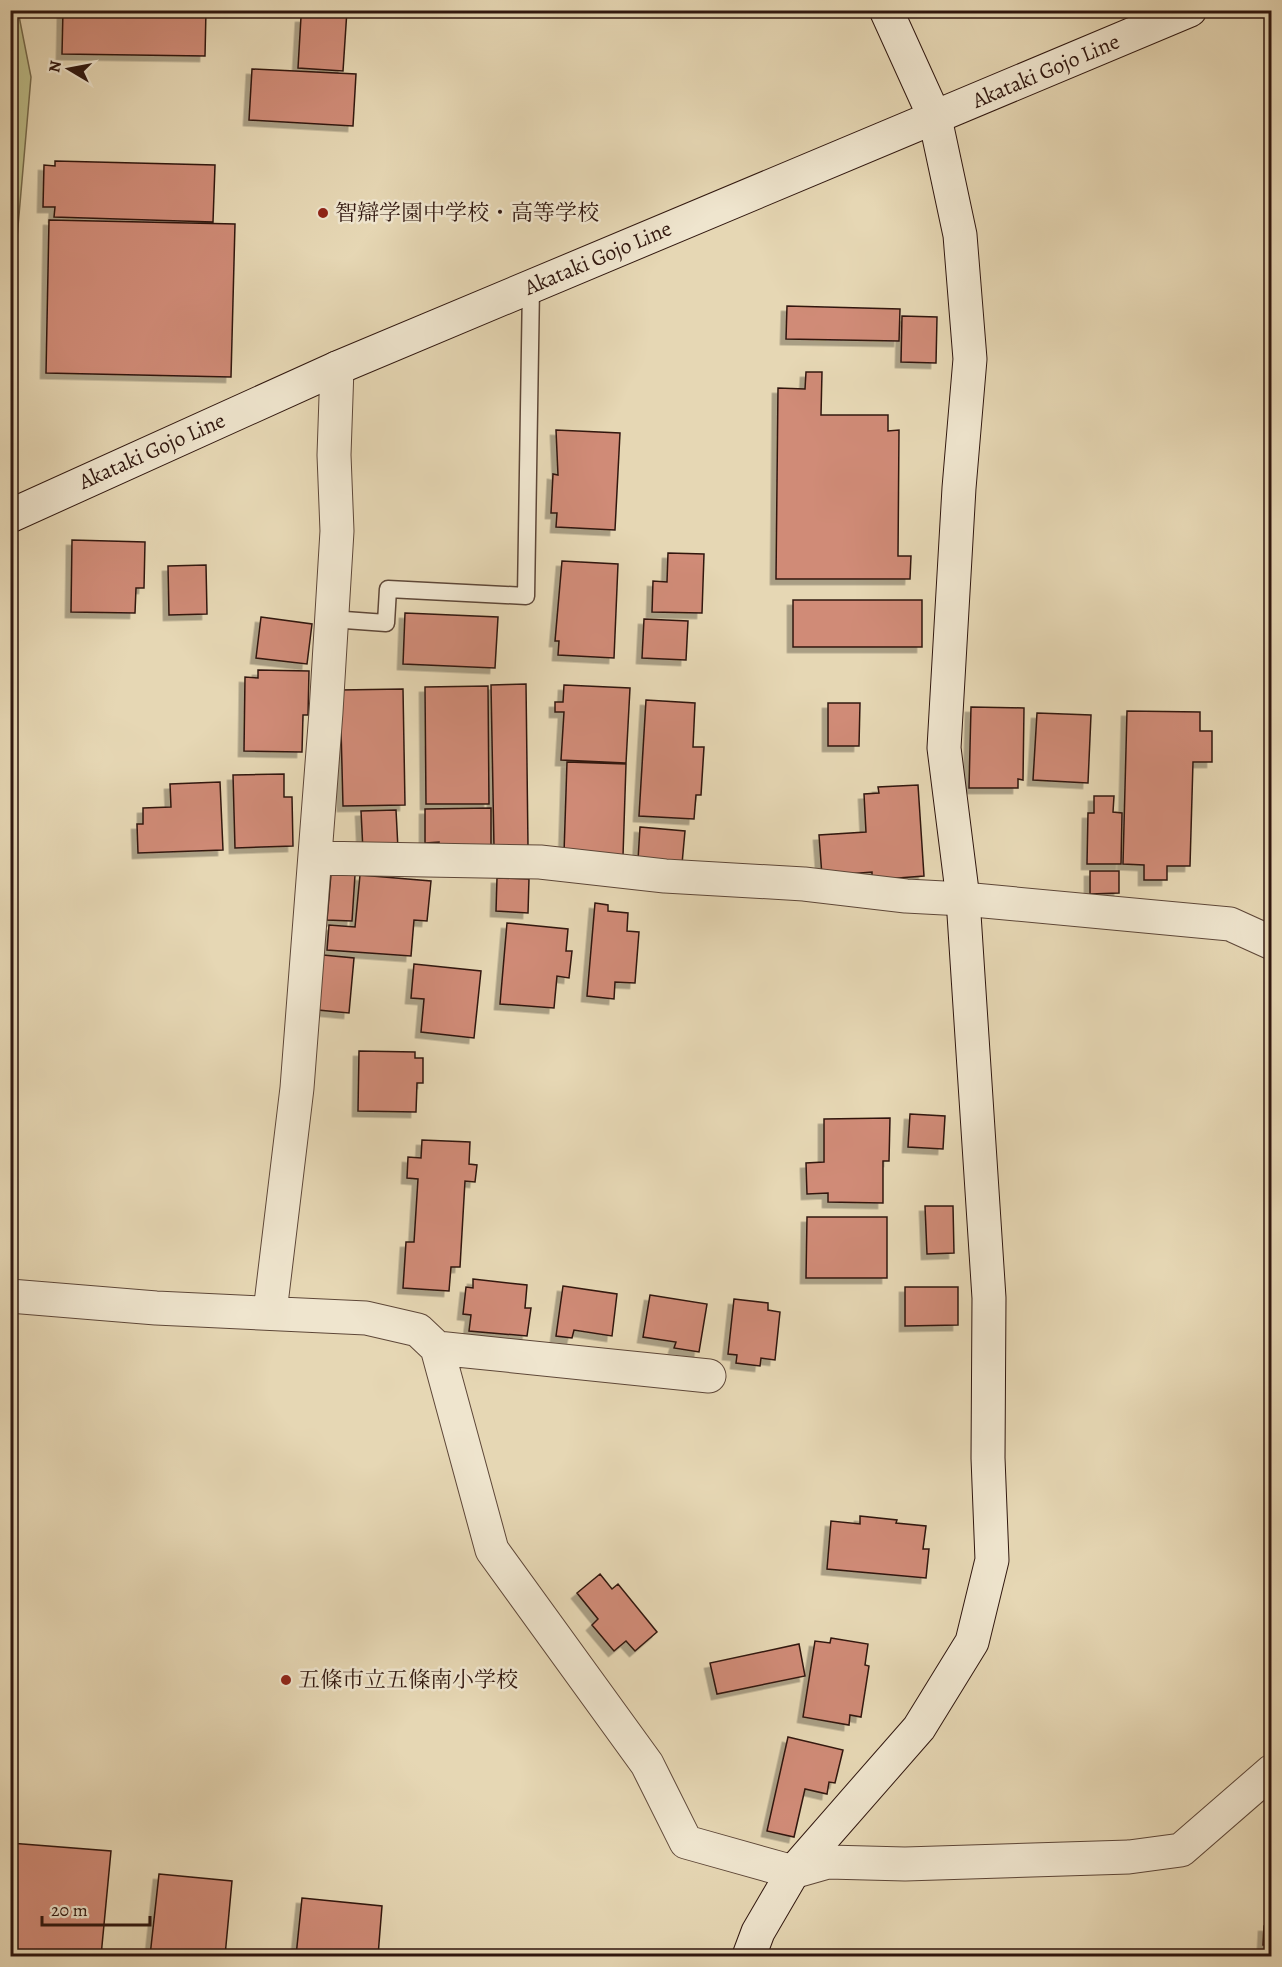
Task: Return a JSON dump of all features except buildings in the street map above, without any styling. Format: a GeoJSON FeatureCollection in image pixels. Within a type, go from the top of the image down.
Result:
{"type":"FeatureCollection","features":[{"type":"Feature","properties":{"kind":"street"},"geometry":{"type":"LineString","coordinates":[[758,1948],[793,1872],[920,1728],[972,1642],[992,1560],[988,1458],[989,1298],[963,898],[944,748],[958,488],[970,359],[960,235],[935,118],[886,10]]}},
{"type":"Feature","properties":{"kind":"street","name":"Akataki Gojo Line"},"geometry":{"type":"LineString","coordinates":[[10,516],[337,368],[1190,10]]}},
{"type":"Feature","properties":{"kind":"street"},"geometry":{"type":"LineString","coordinates":[[270,1312],[297,1088],[315,858],[337,531],[334,455],[337,368]]}},
{"type":"Feature","properties":{"kind":"street"},"geometry":{"type":"LineString","coordinates":[[315,858],[540,862],[665,876],[804,884],[906,896],[963,898],[1230,924],[1272,943]]}},
{"type":"Feature","properties":{"kind":"street"},"geometry":{"type":"LineString","coordinates":[[10,1296],[156,1308],[366,1318],[418,1330],[437,1348],[492,1550],[647,1764],[686,1842],[793,1872],[828,1862],[905,1864],[1129,1857],[1181,1850],[1272,1771]]}},
{"type":"Feature","properties":{"kind":"street"},"geometry":{"type":"LineString","coordinates":[[437,1348],[709,1376]]}},
{"type":"Feature","properties":{"kind":"lane"},"geometry":{"type":"LineString","coordinates":[[331,619],[386,623],[388,589],[526,596],[531,286]]}},
{"type":"Feature","properties":{"kind":"green space"},"geometry":{"type":"Polygon","coordinates":[[[10,11],[18,11],[31,77],[11,307],[10,11]]]}},
{"type":"Feature","properties":{"kind":"place","name":"智辯学園中学校・高等学校"},"geometry":{"type":"Point","coordinates":[323,213]}},
{"type":"Feature","properties":{"kind":"place","name":"五條市立五條南小学校"},"geometry":{"type":"Point","coordinates":[286,1680]}}]}
